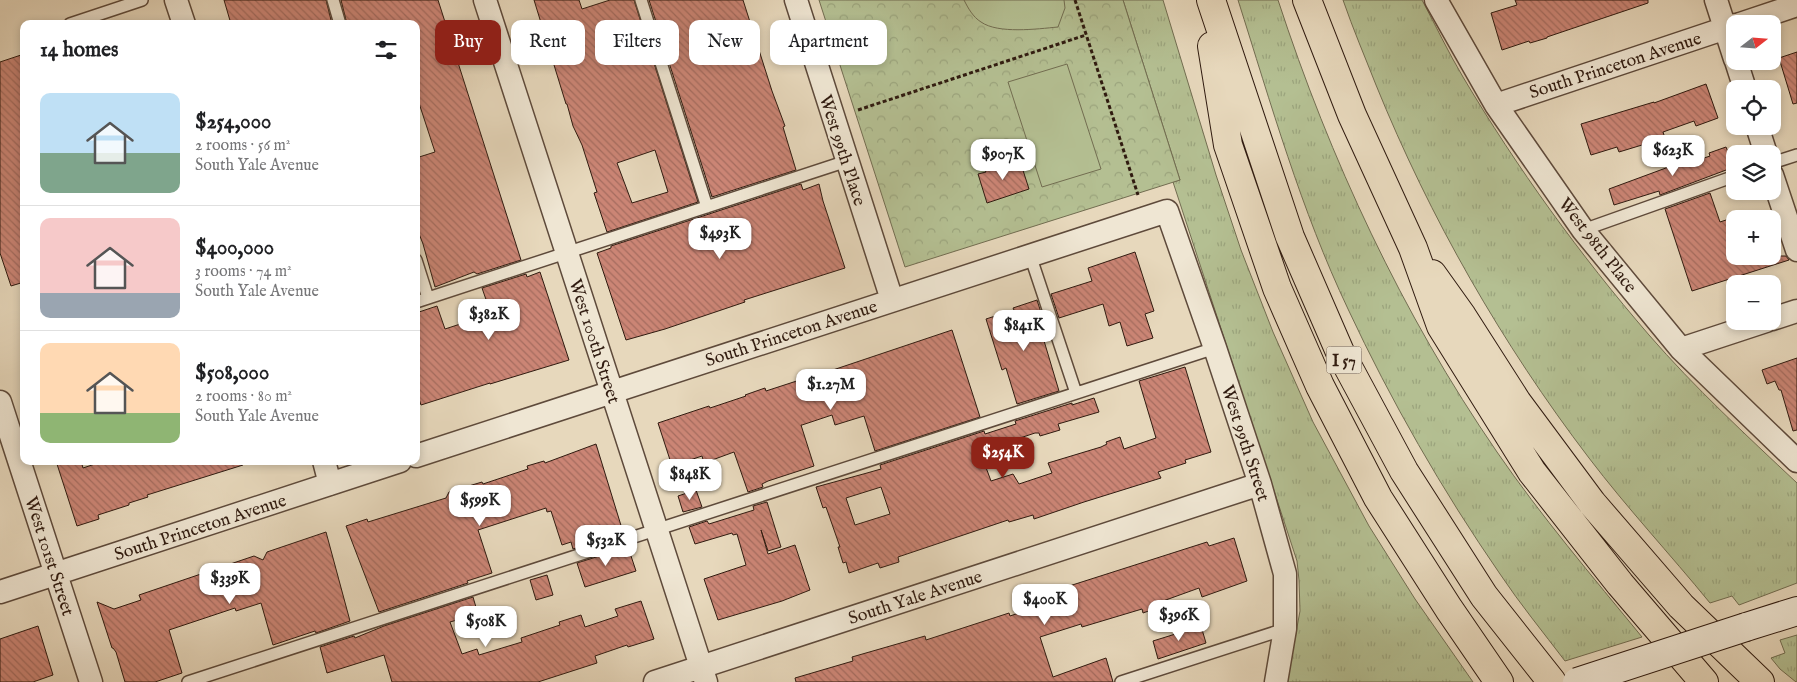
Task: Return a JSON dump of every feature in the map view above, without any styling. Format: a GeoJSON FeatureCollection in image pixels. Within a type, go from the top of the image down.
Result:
{"type":"FeatureCollection","features":[{"type":"Feature","properties":{"kind":"highway"},"geometry":{"type":"LineString","coordinates":[[1205,0],[1228,146],[1277,288],[1320,386],[1378,498],[1449,609],[1499,682]]}},
{"type":"Feature","properties":{"kind":"highway","name":"I 57"},"geometry":{"type":"LineString","coordinates":[[1210,0],[1290,237],[1340,352],[1404,471],[1478,587],[1552,682]]}},
{"type":"Feature","properties":{"kind":"highway"},"geometry":{"type":"LineString","coordinates":[[1307,0],[1352,115],[1413,248],[1441,326],[1532,472],[1620,584],[1704,682]]}},
{"type":"Feature","properties":{"kind":"highway"},"geometry":{"type":"LineString","coordinates":[[1413,248],[1462,316],[1516,402],[1592,503],[1681,606],[1760,682]]}},
{"type":"Feature","properties":{"kind":"street"},"geometry":{"type":"LineString","coordinates":[[176,0],[183,20]]}},
{"type":"Feature","properties":{"kind":"street","name":"West 100th Street"},"geometry":{"type":"LineString","coordinates":[[485,0],[703,675]]}},
{"type":"Feature","properties":{"kind":"street","name":"West 99th Place"},"geometry":{"type":"LineString","coordinates":[[796,0],[892,300]]}},
{"type":"Feature","properties":{"kind":"street","name":"West 98th Place"},"geometry":{"type":"LineString","coordinates":[[1436,0],[1496,104],[1583,230],[1681,349],[1797,461]]}},
{"type":"Feature","properties":{"kind":"street"},"geometry":{"type":"LineString","coordinates":[[1716,0],[1726,15]]}},
{"type":"Feature","properties":{"kind":"street","name":"South Princeton Avenue"},"geometry":{"type":"LineString","coordinates":[[1767,15],[1797,5]]}},
{"type":"Feature","properties":{"kind":"street","name":"South Princeton Avenue"},"geometry":{"type":"LineString","coordinates":[[1496,104],[1726,28]]}},
{"type":"Feature","properties":{"kind":"street"},"geometry":{"type":"LineString","coordinates":[[1780,200],[1797,250]]}},
{"type":"Feature","properties":{"kind":"street","name":"South Princeton Avenue"},"geometry":{"type":"LineString","coordinates":[[420,455],[1167,210]]}},
{"type":"Feature","properties":{"kind":"street","name":"West 99th Street"},"geometry":{"type":"LineString","coordinates":[[1167,210],[1260,484],[1285,574],[1285,628],[1276,682]]}},
{"type":"Feature","properties":{"kind":"street"},"geometry":{"type":"LineString","coordinates":[[1781,316],[1797,311]]}},
{"type":"Feature","properties":{"kind":"street"},"geometry":{"type":"LineString","coordinates":[[1681,349],[1739,330]]}},
{"type":"Feature","properties":{"kind":"street","name":"West 101st Street"},"geometry":{"type":"LineString","coordinates":[[0,402],[20,462]]}},
{"type":"Feature","properties":{"kind":"street","name":"West 101st Street"},"geometry":{"type":"LineString","coordinates":[[21,465],[90,682]]}},
{"type":"Feature","properties":{"kind":"street"},"geometry":{"type":"LineString","coordinates":[[325,465],[330,484]]}},
{"type":"Feature","properties":{"kind":"street","name":"South Princeton Avenue"},"geometry":{"type":"LineString","coordinates":[[0,592],[388,465]]}},
{"type":"Feature","properties":{"kind":"street","name":"South Yale Avenue"},"geometry":{"type":"LineString","coordinates":[[655,682],[703,675],[1260,484]]}},
{"type":"Feature","properties":{"kind":"street"},"geometry":{"type":"LineString","coordinates":[[1578,682],[1797,611]]}},
{"type":"Feature","properties":{"kind":"lane"},"geometry":{"type":"LineString","coordinates":[[82,20],[142,0]]}},
{"type":"Feature","properties":{"kind":"lane"},"geometry":{"type":"LineString","coordinates":[[333,0],[339,20]]}},
{"type":"Feature","properties":{"kind":"lane"},"geometry":{"type":"LineString","coordinates":[[641,0],[707,207]]}},
{"type":"Feature","properties":{"kind":"lane"},"geometry":{"type":"LineString","coordinates":[[1781,160],[1797,155]]}},
{"type":"Feature","properties":{"kind":"lane"},"geometry":{"type":"LineString","coordinates":[[420,301],[846,161]]}},
{"type":"Feature","properties":{"kind":"lane"},"geometry":{"type":"LineString","coordinates":[[1583,230],[1726,179]]}},
{"type":"Feature","properties":{"kind":"lane"},"geometry":{"type":"LineString","coordinates":[[1030,255],[1076,393]]}},
{"type":"Feature","properties":{"kind":"lane"},"geometry":{"type":"LineString","coordinates":[[420,273],[428,298]]}},
{"type":"Feature","properties":{"kind":"lane"},"geometry":{"type":"LineString","coordinates":[[188,682],[1215,348]]}},
{"type":"Feature","properties":{"kind":"lane"},"geometry":{"type":"LineString","coordinates":[[1121,682],[1285,628]]}},
{"type":"Feature","properties":{"kind":"path"},"geometry":{"type":"LineString","coordinates":[[1075,0],[1138,195]]}},
{"type":"Feature","properties":{"kind":"path"},"geometry":{"type":"LineString","coordinates":[[858,110],[1086,35]]}},
{"type":"Feature","properties":{"kind":"green space"},"geometry":{"type":"Polygon","coordinates":[[[819,0],[1123,0],[1180,180],[905,267],[840,65],[887,65],[887,20],[825,20],[819,0]]]}},
{"type":"Feature","properties":{"kind":"green space"},"geometry":{"type":"Polygon","coordinates":[[[964,0],[1064,0],[1065,8],[1058,27],[1007,29],[988,26],[978,20],[964,0]]]}},
{"type":"Feature","properties":{"kind":"green space"},"geometry":{"type":"Polygon","coordinates":[[[1123,0],[1163,0],[1216,175],[1241,250],[1273,332],[1313,422],[1369,526],[1415,599],[1473,682],[1287,682],[1300,611],[1297,561],[1173,182],[1180,180],[1123,0]]]}},
{"type":"Feature","properties":{"kind":"green space"},"geometry":{"type":"Polygon","coordinates":[[[1238,0],[1278,0],[1298,59],[1345,177],[1371,234],[1430,346],[1462,399],[1514,476],[1567,546],[1642,637],[1565,661],[1508,585],[1458,510],[1400,411],[1364,343],[1331,272],[1301,195],[1238,0]]]}},
{"type":"Feature","properties":{"kind":"green space"},"geometry":{"type":"Polygon","coordinates":[[[1343,0],[1422,0],[1458,68],[1505,144],[1527,178],[1598,274],[1684,374],[1797,483],[1797,583],[1739,605],[1732,596],[1710,603],[1589,458],[1557,415],[1498,325],[1444,231],[1397,135],[1343,0]]]}},
{"type":"Feature","properties":{"kind":"green space"},"geometry":{"type":"Polygon","coordinates":[[[1067,64],[1101,169],[1042,187],[1008,82],[1067,64]]]}},
{"type":"Feature","properties":{"kind":"green space"},"geometry":{"type":"Polygon","coordinates":[[[1797,635],[1796,682],[1780,669],[1771,658],[1785,653],[1780,640],[1797,635]]]}},
{"type":"Feature","properties":{"kind":"building"},"geometry":{"type":"Polygon","coordinates":[[[224,0],[326,0],[331,20],[230,20],[224,0]]]}},
{"type":"Feature","properties":{"kind":"building"},"geometry":{"type":"Polygon","coordinates":[[[341,0],[438,0],[444,20],[435,20],[435,65],[459,65],[521,260],[477,274],[474,272],[435,287],[420,236],[420,157],[435,152],[420,106],[420,20],[346,20],[341,0]]]}},
{"type":"Feature","properties":{"kind":"building"},"geometry":{"type":"Polygon","coordinates":[[[534,0],[579,0],[582,9],[610,0],[634,0],[640,20],[595,20],[595,65],[655,65],[698,202],[607,232],[594,193],[597,192],[554,65],[585,65],[585,20],[540,20],[534,0]],[[655,150],[617,163],[632,203],[668,192],[655,150]]]}},
{"type":"Feature","properties":{"kind":"building"},"geometry":{"type":"Polygon","coordinates":[[[649,0],[743,0],[749,20],[689,20],[689,65],[760,65],[760,53],[785,126],[783,127],[796,170],[712,197],[670,65],[679,65],[679,20],[655,20],[649,0]]]}},
{"type":"Feature","properties":{"kind":"building"},"geometry":{"type":"Polygon","coordinates":[[[1515,0],[1648,0],[1648,3],[1547,38],[1530,43],[1529,41],[1502,50],[1491,13],[1517,5],[1515,0]]]}},
{"type":"Feature","properties":{"kind":"building"},"geometry":{"type":"Polygon","coordinates":[[[1797,52],[1797,103],[1793,104],[1781,65],[1781,57],[1797,52]]]}},
{"type":"Feature","properties":{"kind":"building"},"geometry":{"type":"Polygon","coordinates":[[[20,55],[20,283],[11,286],[0,253],[0,62],[20,55]]]}},
{"type":"Feature","properties":{"kind":"building"},"geometry":{"type":"Polygon","coordinates":[[[1706,84],[1718,118],[1696,126],[1694,121],[1663,132],[1665,138],[1619,152],[1617,147],[1591,155],[1581,124],[1654,103],[1706,84]]]}},
{"type":"Feature","properties":{"kind":"building"},"geometry":{"type":"Polygon","coordinates":[[[1726,147],[1726,170],[1660,195],[1659,191],[1614,205],[1609,189],[1674,165],[1675,168],[1710,156],[1709,153],[1726,147]]]}},
{"type":"Feature","properties":{"kind":"building"},"geometry":{"type":"Polygon","coordinates":[[[1010,161],[1011,164],[1020,161],[1029,189],[987,203],[978,174],[1010,161]]]}},
{"type":"Feature","properties":{"kind":"building"},"geometry":{"type":"Polygon","coordinates":[[[801,184],[803,190],[819,184],[845,268],[744,300],[745,302],[665,329],[626,340],[597,253],[611,248],[611,246],[801,184]]]}},
{"type":"Feature","properties":{"kind":"building"},"geometry":{"type":"Polygon","coordinates":[[[1710,193],[1720,222],[1726,220],[1726,265],[1773,265],[1742,275],[1726,275],[1726,280],[1692,291],[1665,209],[1710,193]]]}},
{"type":"Feature","properties":{"kind":"building"},"geometry":{"type":"Polygon","coordinates":[[[1135,252],[1154,311],[1145,314],[1153,338],[1127,346],[1120,322],[1109,326],[1103,304],[1059,318],[1051,294],[1092,281],[1088,268],[1135,252]]]}},
{"type":"Feature","properties":{"kind":"building"},"geometry":{"type":"Polygon","coordinates":[[[1781,256],[1786,256],[1789,260],[1781,263],[1781,256]]]}},
{"type":"Feature","properties":{"kind":"building"},"geometry":{"type":"Polygon","coordinates":[[[540,272],[569,360],[421,405],[420,312],[437,306],[445,329],[491,314],[482,288],[526,274],[527,277],[540,272]]]}},
{"type":"Feature","properties":{"kind":"building"},"geometry":{"type":"Polygon","coordinates":[[[1037,300],[1044,322],[1039,324],[1059,391],[1017,404],[1006,368],[1002,370],[986,319],[1037,300]]]}},
{"type":"Feature","properties":{"kind":"building"},"geometry":{"type":"Polygon","coordinates":[[[952,330],[980,417],[875,451],[864,416],[835,425],[832,415],[801,425],[814,466],[768,481],[762,484],[763,487],[748,492],[734,452],[704,463],[702,456],[672,466],[658,423],[709,406],[710,408],[765,388],[766,391],[812,377],[952,330]]]}},
{"type":"Feature","properties":{"kind":"building"},"geometry":{"type":"Polygon","coordinates":[[[1797,358],[1797,430],[1793,431],[1781,390],[1779,390],[1775,381],[1767,384],[1762,370],[1797,358]]]}},
{"type":"Feature","properties":{"kind":"building"},"geometry":{"type":"Polygon","coordinates":[[[1185,367],[1211,452],[1185,460],[1186,463],[1158,472],[1161,478],[1034,519],[1033,515],[1009,522],[1008,520],[898,557],[899,562],[880,568],[878,563],[849,573],[846,562],[843,563],[838,547],[840,547],[826,507],[823,508],[816,487],[881,469],[880,465],[984,431],[985,434],[1016,424],[1015,421],[1072,403],[1072,405],[1094,398],[1099,412],[1058,424],[1060,430],[1040,436],[1039,433],[1035,433],[1005,443],[1005,446],[981,454],[991,481],[1013,474],[1019,484],[1052,473],[1048,463],[1101,447],[1107,444],[1106,442],[1120,437],[1124,449],[1156,438],[1139,381],[1185,367]],[[881,487],[846,498],[855,525],[890,514],[881,487]]]}},
{"type":"Feature","properties":{"kind":"building"},"geometry":{"type":"Polygon","coordinates":[[[596,444],[623,532],[573,549],[571,542],[562,545],[551,511],[547,512],[546,508],[478,530],[492,573],[467,581],[468,583],[379,612],[346,526],[367,519],[368,522],[446,498],[449,492],[482,482],[483,484],[528,469],[527,466],[544,461],[545,463],[596,444]]]}},
{"type":"Feature","properties":{"kind":"building"},"geometry":{"type":"Polygon","coordinates":[[[57,465],[82,465],[83,468],[92,465],[243,465],[147,495],[148,497],[129,503],[129,505],[98,515],[99,519],[77,526],[57,465]]]}},
{"type":"Feature","properties":{"kind":"building"},"geometry":{"type":"Polygon","coordinates":[[[696,490],[702,507],[683,512],[678,496],[696,490]]]}},
{"type":"Feature","properties":{"kind":"building"},"geometry":{"type":"Polygon","coordinates":[[[767,502],[781,547],[768,551],[761,530],[768,554],[795,545],[810,590],[782,601],[718,620],[704,579],[746,565],[737,534],[733,535],[732,533],[695,544],[689,527],[707,521],[709,524],[754,510],[753,506],[767,502]]]}},
{"type":"Feature","properties":{"kind":"building"},"geometry":{"type":"Polygon","coordinates":[[[326,532],[350,621],[273,645],[261,603],[236,611],[235,608],[169,630],[182,673],[155,682],[125,682],[97,602],[114,609],[141,600],[139,595],[254,556],[263,560],[267,552],[326,532]]]}},
{"type":"Feature","properties":{"kind":"building"},"geometry":{"type":"Polygon","coordinates":[[[1234,538],[1247,581],[1202,597],[1199,588],[1163,601],[1165,605],[1143,613],[1142,609],[1082,627],[1081,624],[1040,637],[1053,677],[1106,658],[1113,682],[796,682],[795,678],[853,661],[852,657],[925,636],[926,640],[1009,613],[1010,616],[1042,605],[1041,595],[1207,542],[1209,546],[1234,538]]]}},
{"type":"Feature","properties":{"kind":"building"},"geometry":{"type":"Polygon","coordinates":[[[628,547],[636,571],[585,587],[577,563],[628,547]]]}},
{"type":"Feature","properties":{"kind":"building"},"geometry":{"type":"Polygon","coordinates":[[[547,575],[553,595],[536,600],[530,580],[547,575]]]}},
{"type":"Feature","properties":{"kind":"building"},"geometry":{"type":"Polygon","coordinates":[[[473,597],[478,614],[450,622],[462,654],[477,649],[479,655],[522,642],[521,638],[560,625],[559,622],[581,615],[585,627],[618,616],[615,609],[641,601],[654,639],[628,647],[627,645],[595,656],[597,663],[538,682],[392,682],[384,655],[327,673],[320,647],[354,636],[355,638],[384,626],[473,597]]]}},
{"type":"Feature","properties":{"kind":"building"},"geometry":{"type":"Polygon","coordinates":[[[38,626],[53,675],[33,682],[0,682],[0,639],[38,626]]]}},
{"type":"Feature","properties":{"kind":"building"},"geometry":{"type":"Polygon","coordinates":[[[1201,626],[1206,643],[1158,659],[1153,641],[1201,626]]]}}]}
